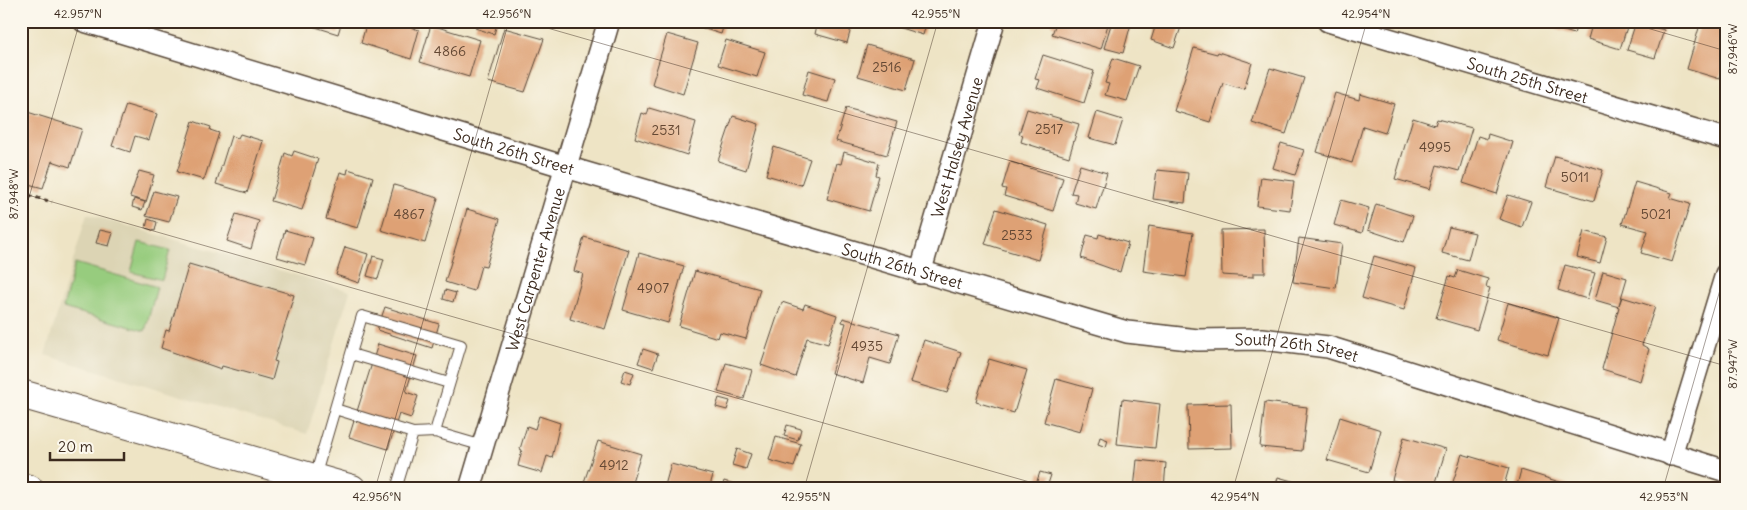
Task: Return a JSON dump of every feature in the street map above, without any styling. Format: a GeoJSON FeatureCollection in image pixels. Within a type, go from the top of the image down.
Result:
{"type":"FeatureCollection","features":[{"type":"Feature","properties":{"kind":"main road"},"geometry":{"type":"LineString","coordinates":[[21,394],[352,489]]}},
{"type":"Feature","properties":{"kind":"main road"},"geometry":{"type":"LineString","coordinates":[[21,487],[29,489]]}},
{"type":"Feature","properties":{"kind":"street","name":"South 26th Street"},"geometry":{"type":"LineString","coordinates":[[84,21],[920,273],[1127,332],[1198,340],[1262,338],[1328,347],[1726,471]]}},
{"type":"Feature","properties":{"kind":"street","name":"West Carpenter Avenue"},"geometry":{"type":"LineString","coordinates":[[470,489],[609,21]]}},
{"type":"Feature","properties":{"kind":"street","name":"West Halsey Avenue"},"geometry":{"type":"LineString","coordinates":[[920,273],[994,21]]}},
{"type":"Feature","properties":{"kind":"street","name":"South 25th Street"},"geometry":{"type":"LineString","coordinates":[[1328,21],[1726,139]]}},
{"type":"Feature","properties":{"kind":"street"},"geometry":{"type":"LineString","coordinates":[[1671,455],[1726,274]]}},
{"type":"Feature","properties":{"kind":"lane"},"geometry":{"type":"LineString","coordinates":[[314,478],[362,316],[461,345],[435,432]]}},
{"type":"Feature","properties":{"kind":"lane"},"geometry":{"type":"LineString","coordinates":[[351,354],[450,383]]}},
{"type":"Feature","properties":{"kind":"lane"},"geometry":{"type":"LineString","coordinates":[[335,409],[413,433],[435,432],[483,446]]}},
{"type":"Feature","properties":{"kind":"lane"},"geometry":{"type":"LineString","coordinates":[[396,489],[413,433]]}},
{"type":"Feature","properties":{"kind":"path"},"geometry":{"type":"LineString","coordinates":[[21,193],[52,202]]}},
{"type":"Feature","properties":{"kind":"shaded area"},"geometry":{"type":"Polygon","coordinates":[[[87,214],[350,291],[307,434],[45,355],[87,214]]]}},
{"type":"Feature","properties":{"kind":"green space"},"geometry":{"type":"Polygon","coordinates":[[[139,242],[170,250],[162,280],[131,272],[139,242]]]}},
{"type":"Feature","properties":{"kind":"green space"},"geometry":{"type":"Polygon","coordinates":[[[75,263],[157,287],[145,331],[63,308],[75,263]]]}},
{"type":"Feature","properties":{"kind":"building"},"geometry":{"type":"Polygon","coordinates":[[[296,21],[342,21],[338,34],[296,21]]]}},
{"type":"Feature","properties":{"kind":"building"},"geometry":{"type":"Polygon","coordinates":[[[367,21],[404,21],[403,25],[419,30],[411,59],[361,43],[367,21]]]}},
{"type":"Feature","properties":{"kind":"building"},"geometry":{"type":"Polygon","coordinates":[[[477,21],[498,21],[494,34],[475,28],[477,21]]]}},
{"type":"Feature","properties":{"kind":"building"},"geometry":{"type":"Polygon","coordinates":[[[679,21],[725,21],[721,34],[679,21]]]}},
{"type":"Feature","properties":{"kind":"building"},"geometry":{"type":"Polygon","coordinates":[[[818,21],[853,21],[847,43],[815,34],[818,21]]]}},
{"type":"Feature","properties":{"kind":"building"},"geometry":{"type":"Polygon","coordinates":[[[878,21],[927,21],[923,35],[878,21]]]}},
{"type":"Feature","properties":{"kind":"building"},"geometry":{"type":"Polygon","coordinates":[[[1052,21],[1109,21],[1101,49],[1052,34],[1055,26],[1051,25],[1052,21]]]}},
{"type":"Feature","properties":{"kind":"building"},"geometry":{"type":"Polygon","coordinates":[[[1112,21],[1131,24],[1123,53],[1104,48],[1112,21]]]}},
{"type":"Feature","properties":{"kind":"building"},"geometry":{"type":"Polygon","coordinates":[[[1157,21],[1182,24],[1174,48],[1151,40],[1157,21]]]}},
{"type":"Feature","properties":{"kind":"building"},"geometry":{"type":"Polygon","coordinates":[[[1542,21],[1578,21],[1574,34],[1541,24],[1542,21]]]}},
{"type":"Feature","properties":{"kind":"building"},"geometry":{"type":"Polygon","coordinates":[[[1593,21],[1629,21],[1620,49],[1588,39],[1593,21]]]}},
{"type":"Feature","properties":{"kind":"building"},"geometry":{"type":"Polygon","coordinates":[[[1701,21],[1726,21],[1726,59],[1720,79],[1687,69],[1701,21]]]}},
{"type":"Feature","properties":{"kind":"building"},"geometry":{"type":"Polygon","coordinates":[[[1636,22],[1664,30],[1655,58],[1627,50],[1636,22]]]}},
{"type":"Feature","properties":{"kind":"building"},"geometry":{"type":"Polygon","coordinates":[[[431,25],[480,40],[469,77],[420,62],[431,25]]]}},
{"type":"Feature","properties":{"kind":"building"},"geometry":{"type":"Polygon","coordinates":[[[504,28],[544,39],[525,92],[488,82],[504,28]]]}},
{"type":"Feature","properties":{"kind":"building"},"geometry":{"type":"Polygon","coordinates":[[[667,34],[698,43],[683,94],[652,84],[667,34]]]}},
{"type":"Feature","properties":{"kind":"building"},"geometry":{"type":"Polygon","coordinates":[[[726,40],[765,52],[757,77],[718,65],[726,40]]]}},
{"type":"Feature","properties":{"kind":"building"},"geometry":{"type":"Polygon","coordinates":[[[867,45],[915,59],[906,90],[858,76],[867,45]]]}},
{"type":"Feature","properties":{"kind":"building"},"geometry":{"type":"Polygon","coordinates":[[[1194,48],[1217,54],[1218,52],[1252,63],[1244,89],[1223,83],[1210,122],[1174,111],[1194,48]]]}},
{"type":"Feature","properties":{"kind":"building"},"geometry":{"type":"Polygon","coordinates":[[[1043,55],[1094,71],[1084,103],[1037,88],[1040,80],[1035,79],[1043,55]]]}},
{"type":"Feature","properties":{"kind":"building"},"geometry":{"type":"Polygon","coordinates":[[[1113,58],[1139,66],[1127,101],[1105,95],[1109,84],[1105,83],[1113,58]]]}},
{"type":"Feature","properties":{"kind":"building"},"geometry":{"type":"Polygon","coordinates":[[[1270,68],[1304,78],[1286,134],[1252,123],[1270,68]]]}},
{"type":"Feature","properties":{"kind":"building"},"geometry":{"type":"Polygon","coordinates":[[[809,70],[835,78],[828,102],[802,95],[809,70]]]}},
{"type":"Feature","properties":{"kind":"building"},"geometry":{"type":"Polygon","coordinates":[[[1335,93],[1359,100],[1360,94],[1394,104],[1385,133],[1363,126],[1352,163],[1317,152],[1335,93]]]}},
{"type":"Feature","properties":{"kind":"building"},"geometry":{"type":"Polygon","coordinates":[[[126,105],[157,114],[149,140],[135,136],[130,152],[112,146],[126,105]]]}},
{"type":"Feature","properties":{"kind":"building"},"geometry":{"type":"Polygon","coordinates":[[[649,108],[696,122],[687,155],[635,138],[642,113],[647,115],[649,108]]]}},
{"type":"Feature","properties":{"kind":"building"},"geometry":{"type":"Polygon","coordinates":[[[846,108],[897,122],[887,155],[836,141],[846,108]]]}},
{"type":"Feature","properties":{"kind":"building"},"geometry":{"type":"Polygon","coordinates":[[[1027,109],[1079,124],[1069,157],[1021,142],[1023,135],[1019,134],[1027,109]]]}},
{"type":"Feature","properties":{"kind":"building"},"geometry":{"type":"Polygon","coordinates":[[[21,110],[82,129],[70,167],[52,161],[43,188],[21,182],[21,110]]]}},
{"type":"Feature","properties":{"kind":"building"},"geometry":{"type":"Polygon","coordinates":[[[1097,112],[1123,120],[1115,145],[1089,138],[1097,112]]]}},
{"type":"Feature","properties":{"kind":"building"},"geometry":{"type":"Polygon","coordinates":[[[733,116],[759,124],[746,170],[718,161],[733,116]]]}},
{"type":"Feature","properties":{"kind":"building"},"geometry":{"type":"Polygon","coordinates":[[[1413,118],[1435,125],[1437,119],[1472,128],[1459,171],[1437,165],[1430,189],[1395,179],[1413,118]]]}},
{"type":"Feature","properties":{"kind":"building"},"geometry":{"type":"Polygon","coordinates":[[[193,121],[211,127],[210,130],[219,133],[204,180],[177,172],[193,121]]]}},
{"type":"Feature","properties":{"kind":"building"},"geometry":{"type":"Polygon","coordinates":[[[240,134],[263,141],[247,193],[216,184],[231,136],[238,138],[240,134]]]}},
{"type":"Feature","properties":{"kind":"building"},"geometry":{"type":"Polygon","coordinates":[[[1488,134],[1513,142],[1497,194],[1463,183],[1478,136],[1487,139],[1488,134]]]}},
{"type":"Feature","properties":{"kind":"building"},"geometry":{"type":"Polygon","coordinates":[[[1281,143],[1304,150],[1295,175],[1273,168],[1281,143]]]}},
{"type":"Feature","properties":{"kind":"building"},"geometry":{"type":"Polygon","coordinates":[[[774,147],[810,159],[801,185],[766,175],[774,147]]]}},
{"type":"Feature","properties":{"kind":"building"},"geometry":{"type":"Polygon","coordinates":[[[294,151],[318,159],[302,210],[271,201],[285,153],[292,156],[294,151]]]}},
{"type":"Feature","properties":{"kind":"building"},"geometry":{"type":"Polygon","coordinates":[[[844,152],[879,163],[876,175],[879,176],[869,211],[827,199],[837,163],[841,164],[844,152]]]}},
{"type":"Feature","properties":{"kind":"building"},"geometry":{"type":"Polygon","coordinates":[[[1555,156],[1603,170],[1594,201],[1546,187],[1555,156]]]}},
{"type":"Feature","properties":{"kind":"building"},"geometry":{"type":"Polygon","coordinates":[[[1010,162],[1063,178],[1053,211],[1004,196],[1006,189],[1002,188],[1010,162]]]}},
{"type":"Feature","properties":{"kind":"building"},"geometry":{"type":"Polygon","coordinates":[[[1080,165],[1107,173],[1096,209],[1075,203],[1077,194],[1071,193],[1080,165]]]}},
{"type":"Feature","properties":{"kind":"building"},"geometry":{"type":"Polygon","coordinates":[[[348,169],[373,177],[358,228],[326,219],[340,172],[347,174],[348,169]]]}},
{"type":"Feature","properties":{"kind":"building"},"geometry":{"type":"Polygon","coordinates":[[[1157,170],[1188,173],[1185,203],[1153,199],[1157,170]]]}},
{"type":"Feature","properties":{"kind":"building"},"geometry":{"type":"Polygon","coordinates":[[[139,171],[154,175],[146,202],[130,197],[139,171]]]}},
{"type":"Feature","properties":{"kind":"building"},"geometry":{"type":"Polygon","coordinates":[[[1261,177],[1294,181],[1290,210],[1257,206],[1261,177]]]}},
{"type":"Feature","properties":{"kind":"building"},"geometry":{"type":"Polygon","coordinates":[[[1635,182],[1672,193],[1670,198],[1690,204],[1672,262],[1641,253],[1648,231],[1622,224],[1635,182]]]}},
{"type":"Feature","properties":{"kind":"building"},"geometry":{"type":"Polygon","coordinates":[[[394,185],[438,198],[425,243],[381,230],[394,185]]]}},
{"type":"Feature","properties":{"kind":"building"},"geometry":{"type":"Polygon","coordinates":[[[154,191],[177,197],[169,222],[146,216],[154,191]]]}},
{"type":"Feature","properties":{"kind":"building"},"geometry":{"type":"Polygon","coordinates":[[[1508,195],[1531,202],[1522,227],[1499,219],[1508,195]]]}},
{"type":"Feature","properties":{"kind":"building"},"geometry":{"type":"Polygon","coordinates":[[[134,199],[145,202],[142,210],[132,207],[134,199]]]}},
{"type":"Feature","properties":{"kind":"building"},"geometry":{"type":"Polygon","coordinates":[[[1341,200],[1369,208],[1362,233],[1334,225],[1341,200]]]}},
{"type":"Feature","properties":{"kind":"building"},"geometry":{"type":"Polygon","coordinates":[[[1376,204],[1413,216],[1404,242],[1368,230],[1376,204]]]}},
{"type":"Feature","properties":{"kind":"building"},"geometry":{"type":"Polygon","coordinates":[[[467,209],[500,219],[486,267],[481,266],[474,291],[445,282],[467,209]]]}},
{"type":"Feature","properties":{"kind":"building"},"geometry":{"type":"Polygon","coordinates":[[[996,209],[1048,225],[1038,260],[985,244],[996,209]]]}},
{"type":"Feature","properties":{"kind":"building"},"geometry":{"type":"Polygon","coordinates":[[[236,214],[259,221],[251,249],[227,241],[236,214]]]}},
{"type":"Feature","properties":{"kind":"building"},"geometry":{"type":"Polygon","coordinates":[[[148,219],[157,222],[155,231],[146,228],[148,219]]]}},
{"type":"Feature","properties":{"kind":"building"},"geometry":{"type":"Polygon","coordinates":[[[1149,226],[1193,233],[1186,277],[1143,271],[1149,226]]]}},
{"type":"Feature","properties":{"kind":"building"},"geometry":{"type":"Polygon","coordinates":[[[1449,227],[1475,233],[1468,260],[1442,253],[1449,227]]]}},
{"type":"Feature","properties":{"kind":"building"},"geometry":{"type":"Polygon","coordinates":[[[1264,229],[1265,273],[1253,273],[1253,277],[1222,275],[1221,230],[1264,229]]]}},
{"type":"Feature","properties":{"kind":"building"},"geometry":{"type":"Polygon","coordinates":[[[100,230],[113,233],[109,246],[96,243],[100,230]]]}},
{"type":"Feature","properties":{"kind":"building"},"geometry":{"type":"Polygon","coordinates":[[[285,230],[313,238],[305,265],[277,257],[285,230]]]}},
{"type":"Feature","properties":{"kind":"building"},"geometry":{"type":"Polygon","coordinates":[[[1584,231],[1607,237],[1600,263],[1577,257],[1584,231]]]}},
{"type":"Feature","properties":{"kind":"building"},"geometry":{"type":"Polygon","coordinates":[[[1099,234],[1128,243],[1120,272],[1081,258],[1087,235],[1098,238],[1099,234]]]}},
{"type":"Feature","properties":{"kind":"building"},"geometry":{"type":"Polygon","coordinates":[[[584,237],[629,250],[605,329],[570,319],[583,274],[574,271],[584,237]]]}},
{"type":"Feature","properties":{"kind":"building"},"geometry":{"type":"Polygon","coordinates":[[[1299,238],[1342,244],[1336,288],[1293,282],[1299,238]]]}},
{"type":"Feature","properties":{"kind":"building"},"geometry":{"type":"Polygon","coordinates":[[[345,247],[368,254],[359,283],[336,275],[345,247]]]}},
{"type":"Feature","properties":{"kind":"building"},"geometry":{"type":"Polygon","coordinates":[[[639,253],[684,266],[668,323],[623,310],[639,253]]]}},
{"type":"Feature","properties":{"kind":"building"},"geometry":{"type":"Polygon","coordinates":[[[373,256],[384,259],[378,279],[367,276],[373,256]]]}},
{"type":"Feature","properties":{"kind":"building"},"geometry":{"type":"Polygon","coordinates":[[[1374,256],[1416,268],[1404,310],[1362,298],[1374,256]]]}},
{"type":"Feature","properties":{"kind":"building"},"geometry":{"type":"Polygon","coordinates":[[[189,264],[294,295],[274,361],[277,362],[272,380],[222,366],[221,369],[161,348],[166,330],[169,331],[189,264]]]}},
{"type":"Feature","properties":{"kind":"building"},"geometry":{"type":"Polygon","coordinates":[[[1565,265],[1595,273],[1587,299],[1558,290],[1565,265]]]}},
{"type":"Feature","properties":{"kind":"building"},"geometry":{"type":"Polygon","coordinates":[[[1458,270],[1488,279],[1486,287],[1490,288],[1477,330],[1436,318],[1449,276],[1455,278],[1458,270]]]}},
{"type":"Feature","properties":{"kind":"building"},"geometry":{"type":"Polygon","coordinates":[[[695,271],[760,289],[746,339],[720,332],[718,338],[679,326],[695,271]]]}},
{"type":"Feature","properties":{"kind":"building"},"geometry":{"type":"Polygon","coordinates":[[[1603,271],[1627,278],[1619,305],[1622,297],[1655,307],[1642,345],[1649,349],[1640,381],[1602,369],[1619,307],[1595,300],[1603,271]]]}},
{"type":"Feature","properties":{"kind":"building"},"geometry":{"type":"Polygon","coordinates":[[[445,290],[456,293],[453,302],[443,299],[445,290]]]}},
{"type":"Feature","properties":{"kind":"building"},"geometry":{"type":"Polygon","coordinates":[[[782,302],[803,309],[805,304],[837,315],[828,344],[807,338],[795,377],[761,365],[782,302]]]}},
{"type":"Feature","properties":{"kind":"building"},"geometry":{"type":"Polygon","coordinates":[[[1508,303],[1559,318],[1548,355],[1497,340],[1508,303]]]}},
{"type":"Feature","properties":{"kind":"building"},"geometry":{"type":"Polygon","coordinates":[[[385,307],[439,324],[432,348],[377,330],[385,307]]]}},
{"type":"Feature","properties":{"kind":"building"},"geometry":{"type":"Polygon","coordinates":[[[843,318],[899,334],[890,364],[870,358],[863,383],[831,373],[846,323],[842,322],[843,318]]]}},
{"type":"Feature","properties":{"kind":"building"},"geometry":{"type":"Polygon","coordinates":[[[924,340],[961,352],[947,393],[910,382],[924,340]]]}},
{"type":"Feature","properties":{"kind":"building"},"geometry":{"type":"Polygon","coordinates":[[[378,344],[417,356],[406,392],[418,396],[411,418],[399,414],[388,449],[349,437],[378,344]]]}},
{"type":"Feature","properties":{"kind":"building"},"geometry":{"type":"Polygon","coordinates":[[[643,349],[658,354],[653,368],[638,363],[643,349]]]}},
{"type":"Feature","properties":{"kind":"building"},"geometry":{"type":"Polygon","coordinates":[[[989,359],[1027,370],[1014,413],[976,402],[989,359]]]}},
{"type":"Feature","properties":{"kind":"building"},"geometry":{"type":"Polygon","coordinates":[[[726,363],[752,370],[744,399],[718,392],[726,363]]]}},
{"type":"Feature","properties":{"kind":"building"},"geometry":{"type":"Polygon","coordinates":[[[625,370],[634,373],[630,384],[621,381],[625,370]]]}},
{"type":"Feature","properties":{"kind":"building"},"geometry":{"type":"Polygon","coordinates":[[[1056,379],[1092,389],[1080,432],[1044,422],[1056,379]]]}},
{"type":"Feature","properties":{"kind":"building"},"geometry":{"type":"Polygon","coordinates":[[[719,398],[730,401],[727,410],[716,407],[719,398]]]}},
{"type":"Feature","properties":{"kind":"building"},"geometry":{"type":"Polygon","coordinates":[[[1122,399],[1160,404],[1155,448],[1117,444],[1122,399]]]}},
{"type":"Feature","properties":{"kind":"building"},"geometry":{"type":"Polygon","coordinates":[[[1265,402],[1307,407],[1302,451],[1260,447],[1265,402]]]}},
{"type":"Feature","properties":{"kind":"building"},"geometry":{"type":"Polygon","coordinates":[[[1231,404],[1232,448],[1189,449],[1188,405],[1231,404]]]}},
{"type":"Feature","properties":{"kind":"building"},"geometry":{"type":"Polygon","coordinates":[[[539,416],[560,423],[552,458],[547,456],[542,473],[518,466],[522,450],[520,449],[527,426],[535,429],[539,416]]]}},
{"type":"Feature","properties":{"kind":"building"},"geometry":{"type":"Polygon","coordinates":[[[1340,417],[1381,430],[1369,472],[1327,460],[1340,417]]]}},
{"type":"Feature","properties":{"kind":"building"},"geometry":{"type":"Polygon","coordinates":[[[787,425],[801,429],[798,440],[784,436],[787,425]]]}},
{"type":"Feature","properties":{"kind":"building"},"geometry":{"type":"Polygon","coordinates":[[[776,437],[801,444],[794,467],[769,460],[776,437]]]}},
{"type":"Feature","properties":{"kind":"building"},"geometry":{"type":"Polygon","coordinates":[[[1100,437],[1108,440],[1106,447],[1098,444],[1100,437]]]}},
{"type":"Feature","properties":{"kind":"building"},"geometry":{"type":"Polygon","coordinates":[[[1404,437],[1446,449],[1434,489],[1422,489],[1392,480],[1404,437]]]}},
{"type":"Feature","properties":{"kind":"building"},"geometry":{"type":"Polygon","coordinates":[[[598,441],[641,454],[630,489],[597,489],[583,485],[598,441]]]}},
{"type":"Feature","properties":{"kind":"building"},"geometry":{"type":"Polygon","coordinates":[[[737,449],[751,454],[746,469],[732,465],[737,449]]]}},
{"type":"Feature","properties":{"kind":"building"},"geometry":{"type":"Polygon","coordinates":[[[1462,454],[1509,468],[1503,489],[1451,488],[1462,454]]]}},
{"type":"Feature","properties":{"kind":"building"},"geometry":{"type":"Polygon","coordinates":[[[1137,460],[1166,463],[1164,489],[1134,489],[1137,460]]]}},
{"type":"Feature","properties":{"kind":"building"},"geometry":{"type":"Polygon","coordinates":[[[671,464],[713,475],[709,489],[664,489],[671,464]]]}},
{"type":"Feature","properties":{"kind":"building"},"geometry":{"type":"Polygon","coordinates":[[[1521,470],[1569,485],[1568,489],[1516,489],[1521,470]]]}},
{"type":"Feature","properties":{"kind":"building"},"geometry":{"type":"Polygon","coordinates":[[[1040,472],[1051,475],[1047,487],[1036,484],[1040,472]]]}},
{"type":"Feature","properties":{"kind":"building"},"geometry":{"type":"Polygon","coordinates":[[[1278,477],[1306,485],[1305,489],[1275,489],[1278,477]]]}},
{"type":"Feature","properties":{"kind":"building"},"geometry":{"type":"Polygon","coordinates":[[[724,481],[748,488],[748,489],[721,489],[724,481]]]}}]}
